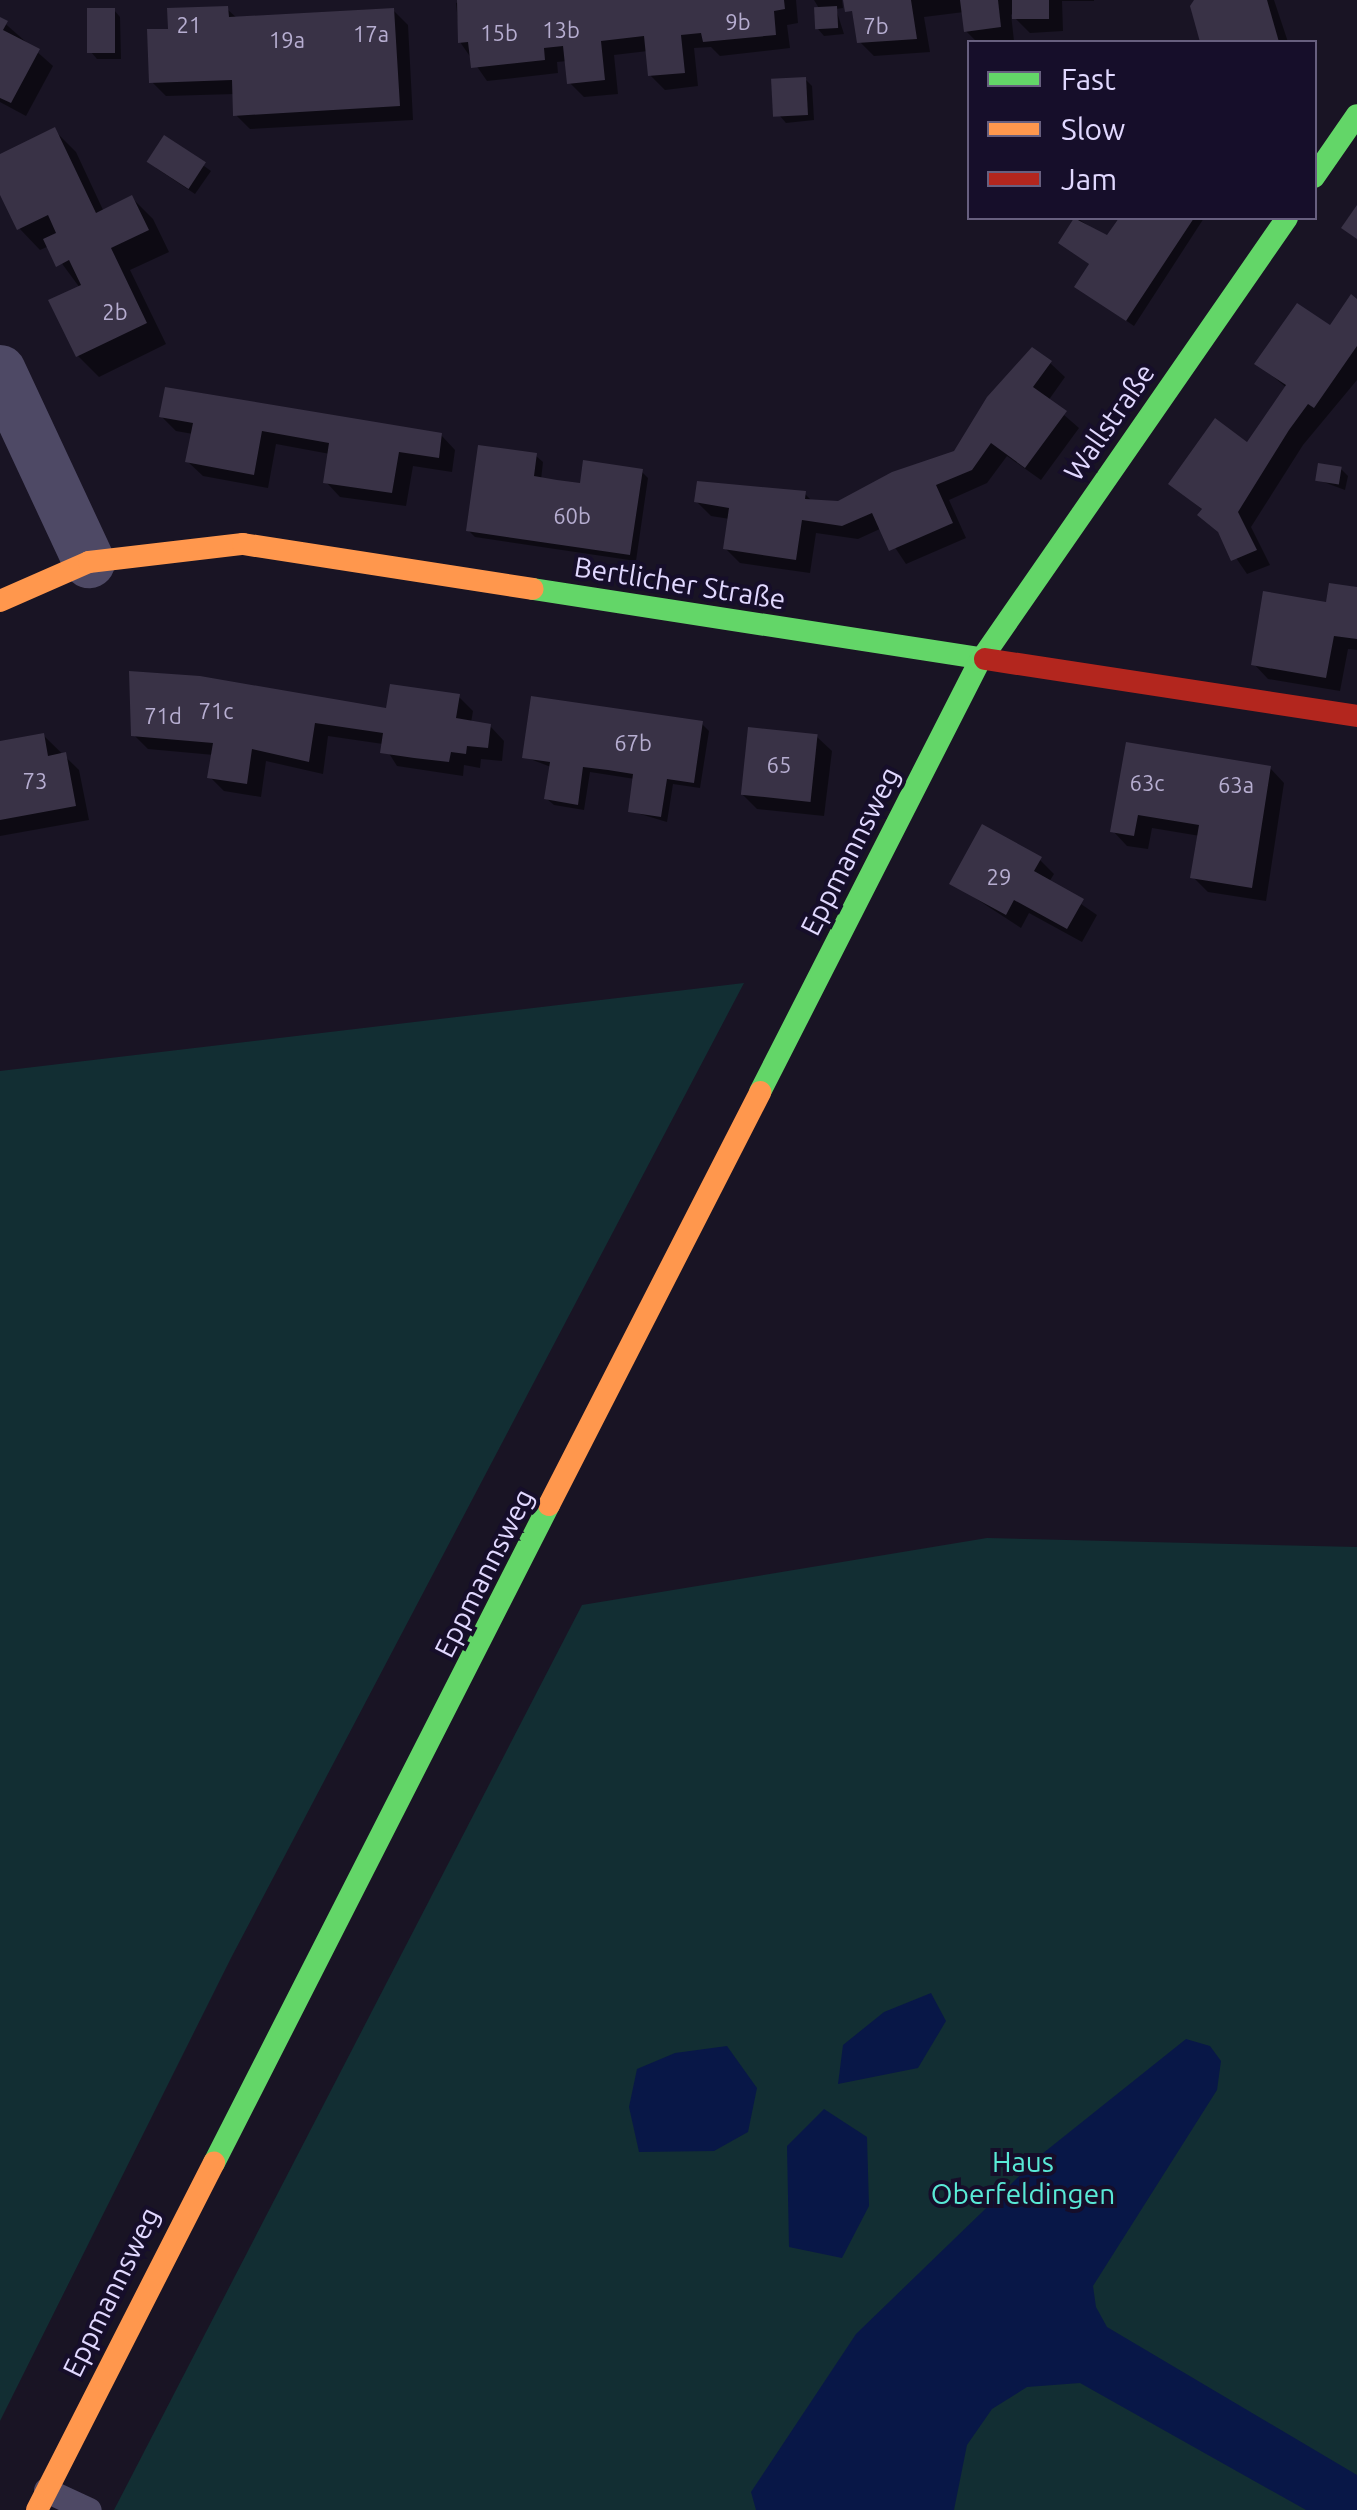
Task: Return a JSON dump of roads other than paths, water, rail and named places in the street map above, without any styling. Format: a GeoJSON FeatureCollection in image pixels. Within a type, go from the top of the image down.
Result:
{"type":"FeatureCollection","features":[{"type":"Feature","properties":{"kind":"street"},"geometry":{"type":"LineString","coordinates":[[1317,173],[1357,115]]}},
{"type":"Feature","properties":{"kind":"street","name":"Wallstraße"},"geometry":{"type":"LineString","coordinates":[[980,661],[1286,220]]}},
{"type":"Feature","properties":{"kind":"street"},"geometry":{"type":"LineString","coordinates":[[0,371],[89,562]]}},
{"type":"Feature","properties":{"kind":"street","name":"Bertlicher Straße"},"geometry":{"type":"LineString","coordinates":[[0,601],[89,562],[242,544],[980,661],[1357,716]]}},
{"type":"Feature","properties":{"kind":"street","name":"Eppmannsweg"},"geometry":{"type":"LineString","coordinates":[[41,2500],[980,661]]}},
{"type":"Feature","properties":{"kind":"lane"},"geometry":{"type":"LineString","coordinates":[[41,2500],[89,2510]]}},
{"type":"Feature","properties":{"kind":"water"},"geometry":{"type":"Polygon","coordinates":[[[931,1993],[946,2021],[918,2068],[838,2084],[843,2045],[884,2012],[931,1993]]]}},
{"type":"Feature","properties":{"kind":"water"},"geometry":{"type":"Polygon","coordinates":[[[1186,2039],[1210,2046],[1221,2061],[1217,2090],[1093,2286],[1096,2307],[1107,2327],[1357,2475],[1357,2510],[1306,2510],[1080,2383],[1027,2387],[992,2409],[967,2445],[954,2510],[756,2510],[751,2492],[856,2334],[1042,2154],[1186,2039]]]}},
{"type":"Feature","properties":{"kind":"water"},"geometry":{"type":"Polygon","coordinates":[[[727,2046],[757,2088],[748,2132],[714,2151],[639,2152],[629,2107],[637,2069],[675,2053],[727,2046]]]}},
{"type":"Feature","properties":{"kind":"water"},"geometry":{"type":"Polygon","coordinates":[[[824,2109],[867,2137],[869,2206],[842,2258],[789,2247],[787,2146],[824,2109]]]}},
{"type":"Feature","properties":{"kind":"park label","name":"Haus Oberfeldingen"},"geometry":{"type":"Point","coordinates":[1023,2178]}}]}
